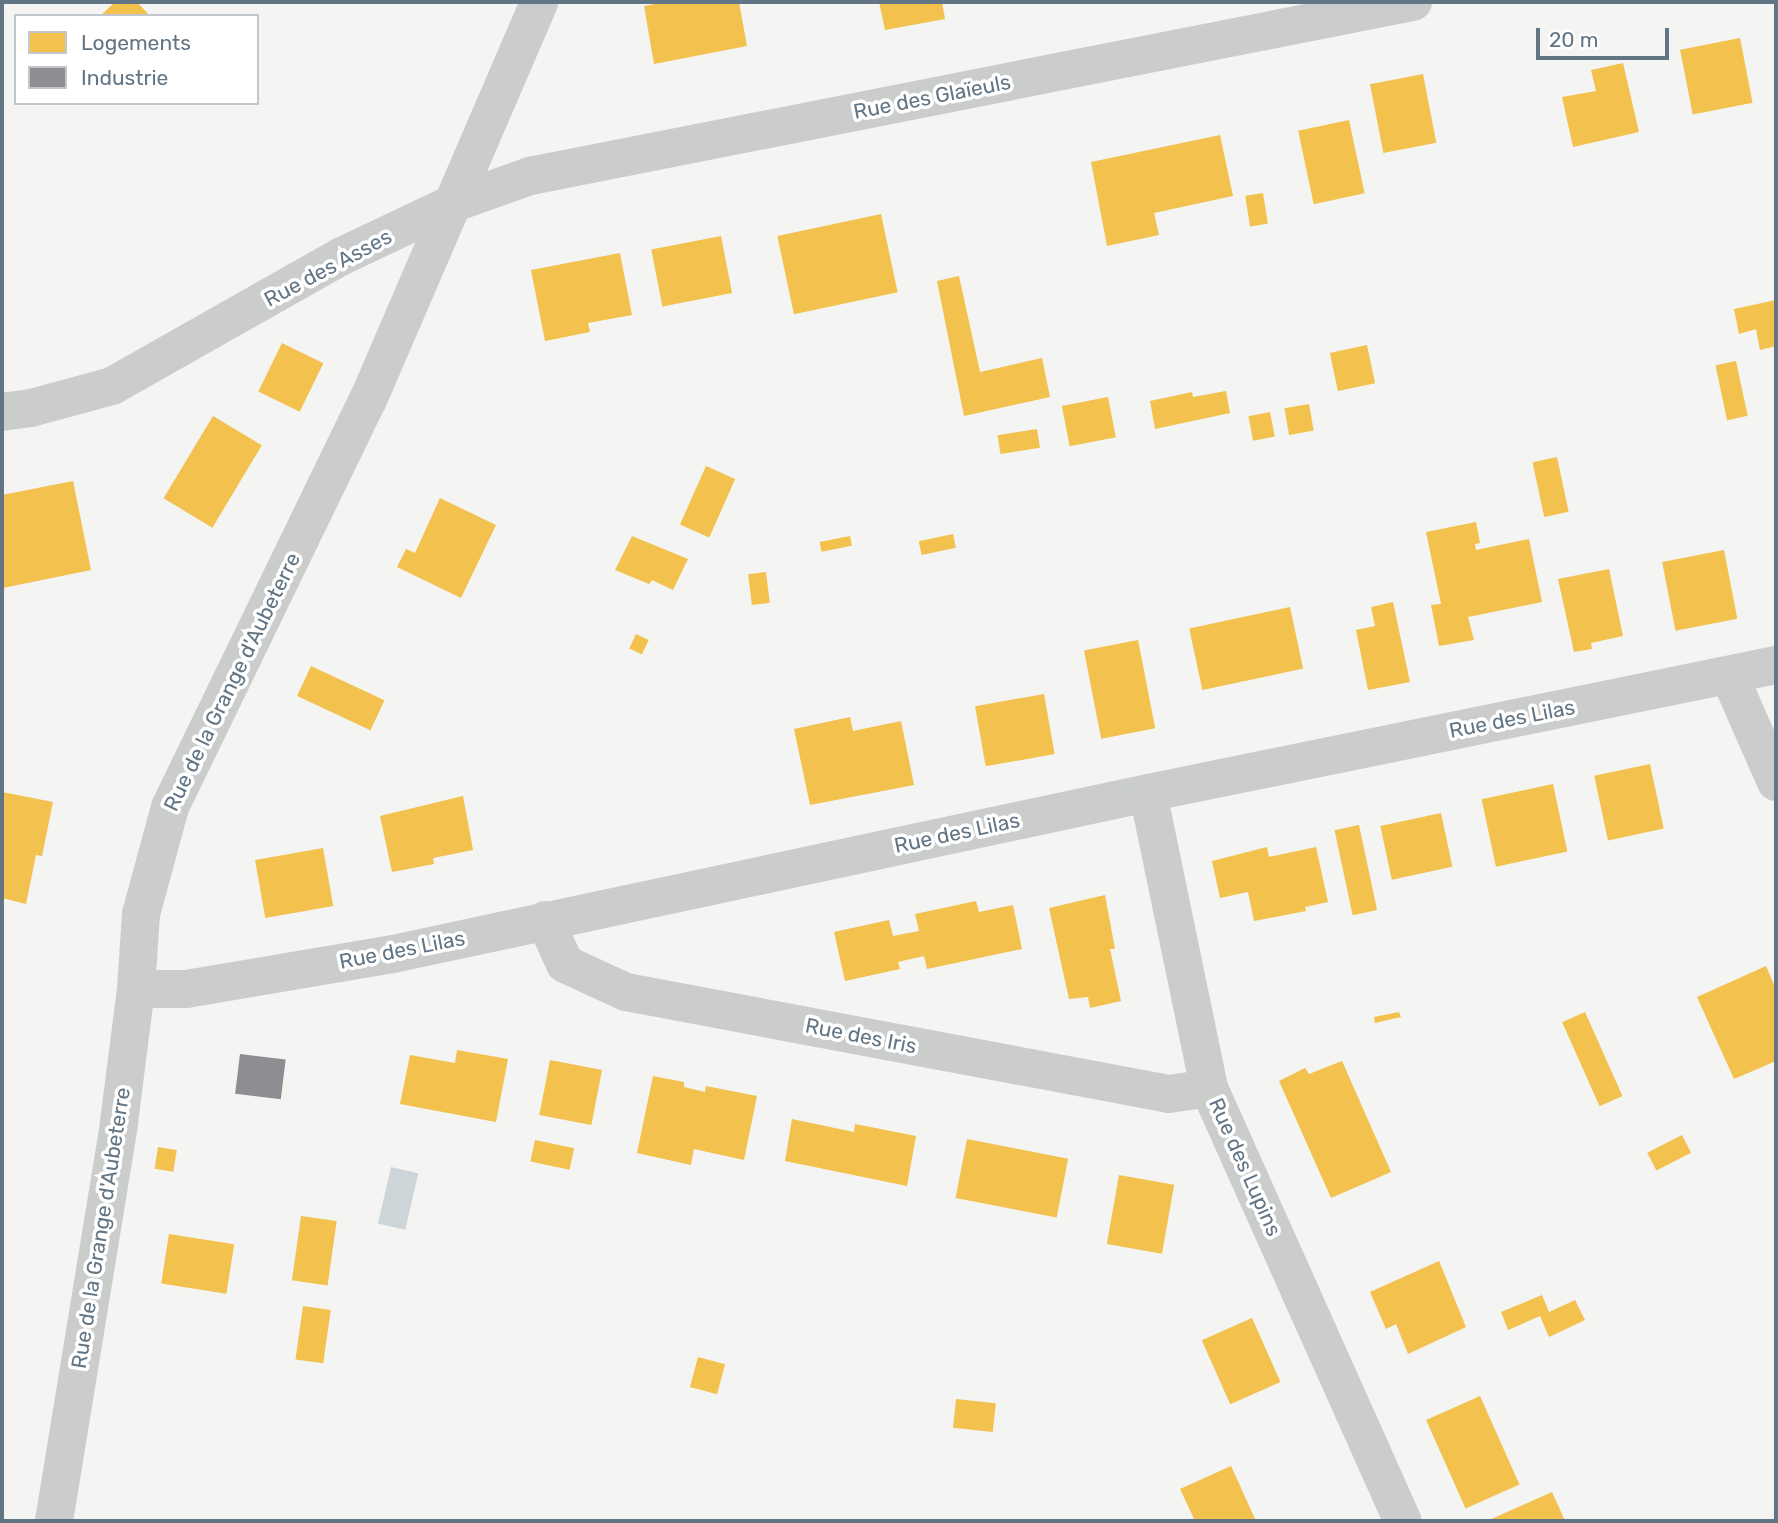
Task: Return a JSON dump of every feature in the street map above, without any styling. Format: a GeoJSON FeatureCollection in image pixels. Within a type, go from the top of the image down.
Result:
{"type":"FeatureCollection","features":[{"type":"Feature","properties":{"kind":"street"},"geometry":{"type":"LineString","coordinates":[[454,203],[539,2]]}},
{"type":"Feature","properties":{"kind":"street","name":"Rue des Glaïeuls"},"geometry":{"type":"LineString","coordinates":[[454,203],[530,176],[1413,2]]}},
{"type":"Feature","properties":{"kind":"street","name":"Rue des Asses"},"geometry":{"type":"LineString","coordinates":[[2,412],[31,408],[112,386],[342,256],[454,203]]}},
{"type":"Feature","properties":{"kind":"street","name":"Rue de la Grange d'Aubeterre"},"geometry":{"type":"LineString","coordinates":[[54,1521],[117,1136],[136,989],[141,914],[170,807],[368,400],[412,293],[454,203]]}},
{"type":"Feature","properties":{"kind":"street","name":"Rue des Lilas"},"geometry":{"type":"LineString","coordinates":[[136,989],[200,987],[393,954],[1148,793],[1776,665]]}},
{"type":"Feature","properties":{"kind":"street"},"geometry":{"type":"LineString","coordinates":[[1729,674],[1776,782]]}},
{"type":"Feature","properties":{"kind":"street","name":"Rue des Lupins"},"geometry":{"type":"LineString","coordinates":[[1148,793],[1209,1088],[1403,1521]]}},
{"type":"Feature","properties":{"kind":"street","name":"Rue des Iris"},"geometry":{"type":"LineString","coordinates":[[545,920],[565,964],[626,992],[1169,1094],[1209,1088]]}},
{"type":"Feature","properties":{"kind":"shaded area"},"geometry":{"type":"Polygon","coordinates":[[[391,1167],[418,1173],[405,1230],[378,1224],[391,1167]]]}},
{"type":"Feature","properties":{"kind":"building: Logements"},"geometry":{"type":"Polygon","coordinates":[[[115,2],[137,2],[148,14],[102,14],[115,2]]]}},
{"type":"Feature","properties":{"kind":"building: Logements"},"geometry":{"type":"Polygon","coordinates":[[[667,2],[739,2],[747,46],[654,64],[644,6],[667,2]]]}},
{"type":"Feature","properties":{"kind":"building: Logements"},"geometry":{"type":"Polygon","coordinates":[[[879,2],[942,2],[945,19],[885,30],[879,2]]]}},
{"type":"Feature","properties":{"kind":"building: Logements"},"geometry":{"type":"Polygon","coordinates":[[[1740,38],[1753,103],[1693,114],[1680,50],[1740,38]]]}},
{"type":"Feature","properties":{"kind":"building: Logements"},"geometry":{"type":"Polygon","coordinates":[[[1623,63],[1639,132],[1573,147],[1562,97],[1596,91],[1591,70],[1623,63]]]}},
{"type":"Feature","properties":{"kind":"building: Logements"},"geometry":{"type":"Polygon","coordinates":[[[1423,74],[1436,143],[1383,153],[1370,84],[1423,74]]]}},
{"type":"Feature","properties":{"kind":"building: Logements"},"geometry":{"type":"Polygon","coordinates":[[[1349,120],[1365,193],[1314,204],[1298,131],[1349,120]]]}},
{"type":"Feature","properties":{"kind":"building: Logements"},"geometry":{"type":"Polygon","coordinates":[[[1220,135],[1233,196],[1154,213],[1159,235],[1107,246],[1091,162],[1220,135]]]}},
{"type":"Feature","properties":{"kind":"building: Logements"},"geometry":{"type":"Polygon","coordinates":[[[1263,193],[1268,224],[1250,226],[1245,196],[1263,193]]]}},
{"type":"Feature","properties":{"kind":"building: Logements"},"geometry":{"type":"Polygon","coordinates":[[[881,214],[898,292],[794,314],[777,236],[881,214]]]}},
{"type":"Feature","properties":{"kind":"building: Logements"},"geometry":{"type":"Polygon","coordinates":[[[721,236],[732,293],[662,306],[651,250],[721,236]]]}},
{"type":"Feature","properties":{"kind":"building: Logements"},"geometry":{"type":"Polygon","coordinates":[[[620,253],[632,315],[588,323],[590,332],[545,341],[531,270],[620,253]]]}},
{"type":"Feature","properties":{"kind":"building: Logements"},"geometry":{"type":"Polygon","coordinates":[[[959,276],[980,372],[1042,358],[1050,397],[964,416],[937,281],[959,276]]]}},
{"type":"Feature","properties":{"kind":"building: Logements"},"geometry":{"type":"Polygon","coordinates":[[[1776,300],[1776,346],[1760,350],[1756,329],[1739,334],[1734,309],[1776,300]]]}},
{"type":"Feature","properties":{"kind":"building: Logements"},"geometry":{"type":"Polygon","coordinates":[[[282,343],[323,363],[300,412],[258,392],[282,343]]]}},
{"type":"Feature","properties":{"kind":"building: Logements"},"geometry":{"type":"Polygon","coordinates":[[[1367,345],[1375,383],[1338,391],[1330,353],[1367,345]]]}},
{"type":"Feature","properties":{"kind":"building: Logements"},"geometry":{"type":"Polygon","coordinates":[[[1736,361],[1748,416],[1727,420],[1715,365],[1736,361]]]}},
{"type":"Feature","properties":{"kind":"building: Logements"},"geometry":{"type":"Polygon","coordinates":[[[1226,391],[1230,413],[1155,429],[1150,401],[1192,392],[1193,397],[1226,391]]]}},
{"type":"Feature","properties":{"kind":"building: Logements"},"geometry":{"type":"Polygon","coordinates":[[[1108,397],[1116,437],[1070,446],[1062,406],[1108,397]]]}},
{"type":"Feature","properties":{"kind":"building: Logements"},"geometry":{"type":"Polygon","coordinates":[[[1309,404],[1314,431],[1289,435],[1284,408],[1309,404]]]}},
{"type":"Feature","properties":{"kind":"building: Logements"},"geometry":{"type":"Polygon","coordinates":[[[1270,412],[1275,437],[1253,441],[1248,416],[1270,412]]]}},
{"type":"Feature","properties":{"kind":"building: Logements"},"geometry":{"type":"Polygon","coordinates":[[[213,416],[262,445],[212,528],[164,498],[213,416]]]}},
{"type":"Feature","properties":{"kind":"building: Logements"},"geometry":{"type":"Polygon","coordinates":[[[1037,429],[1040,448],[1000,454],[997,435],[1037,429]]]}},
{"type":"Feature","properties":{"kind":"building: Logements"},"geometry":{"type":"Polygon","coordinates":[[[1557,457],[1569,512],[1544,517],[1533,462],[1557,457]]]}},
{"type":"Feature","properties":{"kind":"building: Logements"},"geometry":{"type":"Polygon","coordinates":[[[706,466],[735,479],[709,537],[680,524],[706,466]]]}},
{"type":"Feature","properties":{"kind":"building: Logements"},"geometry":{"type":"Polygon","coordinates":[[[73,481],[91,570],[3,588],[2,495],[73,481]]]}},
{"type":"Feature","properties":{"kind":"building: Logements"},"geometry":{"type":"Polygon","coordinates":[[[440,498],[496,525],[461,598],[397,567],[406,549],[415,553],[440,498]]]}},
{"type":"Feature","properties":{"kind":"building: Logements"},"geometry":{"type":"Polygon","coordinates":[[[1476,522],[1480,543],[1475,544],[1476,550],[1529,539],[1542,602],[1468,617],[1474,640],[1439,646],[1431,605],[1441,604],[1426,532],[1476,522]]]}},
{"type":"Feature","properties":{"kind":"building: Logements"},"geometry":{"type":"Polygon","coordinates":[[[953,534],[956,548],[922,555],[919,541],[953,534]]]}},
{"type":"Feature","properties":{"kind":"building: Logements"},"geometry":{"type":"Polygon","coordinates":[[[632,536],[688,559],[673,590],[652,580],[649,584],[615,570],[632,536]]]}},
{"type":"Feature","properties":{"kind":"building: Logements"},"geometry":{"type":"Polygon","coordinates":[[[850,536],[852,546],[821,552],[820,542],[850,536]]]}},
{"type":"Feature","properties":{"kind":"building: Logements"},"geometry":{"type":"Polygon","coordinates":[[[1724,550],[1737,619],[1676,631],[1662,562],[1724,550]]]}},
{"type":"Feature","properties":{"kind":"building: Logements"},"geometry":{"type":"Polygon","coordinates":[[[1609,569],[1623,636],[1591,643],[1592,649],[1574,652],[1558,579],[1609,569]]]}},
{"type":"Feature","properties":{"kind":"building: Logements"},"geometry":{"type":"Polygon","coordinates":[[[766,572],[770,603],[752,605],[748,574],[766,572]]]}},
{"type":"Feature","properties":{"kind":"building: Logements"},"geometry":{"type":"Polygon","coordinates":[[[1393,602],[1410,682],[1368,690],[1356,630],[1375,626],[1371,607],[1393,602]]]}},
{"type":"Feature","properties":{"kind":"building: Logements"},"geometry":{"type":"Polygon","coordinates":[[[1290,607],[1303,669],[1202,690],[1189,628],[1290,607]]]}},
{"type":"Feature","properties":{"kind":"building: Logements"},"geometry":{"type":"Polygon","coordinates":[[[636,634],[649,640],[642,654],[629,649],[636,634]]]}},
{"type":"Feature","properties":{"kind":"building: Logements"},"geometry":{"type":"Polygon","coordinates":[[[1138,640],[1155,728],[1101,739],[1084,650],[1138,640]]]}},
{"type":"Feature","properties":{"kind":"building: Logements"},"geometry":{"type":"Polygon","coordinates":[[[311,666],[384,700],[370,730],[297,696],[311,666]]]}},
{"type":"Feature","properties":{"kind":"building: Logements"},"geometry":{"type":"Polygon","coordinates":[[[1044,694],[1055,754],[986,766],[975,706],[1044,694]]]}},
{"type":"Feature","properties":{"kind":"building: Logements"},"geometry":{"type":"Polygon","coordinates":[[[850,717],[853,731],[901,721],[914,785],[810,805],[794,729],[850,717]]]}},
{"type":"Feature","properties":{"kind":"building: Logements"},"geometry":{"type":"Polygon","coordinates":[[[1650,764],[1664,829],[1608,840],[1594,776],[1650,764]]]}},
{"type":"Feature","properties":{"kind":"building: Logements"},"geometry":{"type":"Polygon","coordinates":[[[1553,784],[1567,851],[1496,867],[1482,799],[1553,784]]]}},
{"type":"Feature","properties":{"kind":"building: Logements"},"geometry":{"type":"Polygon","coordinates":[[[2,792],[53,802],[42,856],[36,855],[26,904],[2,898],[2,792]]]}},
{"type":"Feature","properties":{"kind":"building: Logements"},"geometry":{"type":"Polygon","coordinates":[[[463,796],[473,850],[433,858],[434,864],[392,872],[380,816],[463,796]]]}},
{"type":"Feature","properties":{"kind":"building: Logements"},"geometry":{"type":"Polygon","coordinates":[[[1441,813],[1452,867],[1392,880],[1380,826],[1441,813]]]}},
{"type":"Feature","properties":{"kind":"building: Logements"},"geometry":{"type":"Polygon","coordinates":[[[1359,825],[1377,910],[1353,915],[1335,830],[1359,825]]]}},
{"type":"Feature","properties":{"kind":"building: Logements"},"geometry":{"type":"Polygon","coordinates":[[[1267,847],[1269,857],[1316,847],[1328,902],[1305,907],[1306,911],[1254,921],[1248,892],[1220,898],[1212,861],[1267,847]]]}},
{"type":"Feature","properties":{"kind":"building: Logements"},"geometry":{"type":"Polygon","coordinates":[[[323,848],[333,906],[265,918],[255,860],[323,848]]]}},
{"type":"Feature","properties":{"kind":"building: Logements"},"geometry":{"type":"Polygon","coordinates":[[[1105,895],[1115,949],[1110,949],[1121,1001],[1090,1008],[1088,997],[1069,999],[1049,908],[1105,895]]]}},
{"type":"Feature","properties":{"kind":"building: Logements"},"geometry":{"type":"Polygon","coordinates":[[[976,901],[979,912],[1013,905],[1022,949],[927,969],[924,956],[898,962],[900,969],[845,981],[834,932],[889,920],[893,936],[919,931],[915,914],[976,901]]]}},
{"type":"Feature","properties":{"kind":"building: Logements"},"geometry":{"type":"Polygon","coordinates":[[[1766,966],[1776,989],[1776,1061],[1734,1079],[1697,997],[1766,966]]]}},
{"type":"Feature","properties":{"kind":"building: Logements"},"geometry":{"type":"Polygon","coordinates":[[[1399,1012],[1401,1017],[1375,1023],[1374,1017],[1399,1012]]]}},
{"type":"Feature","properties":{"kind":"building: Logements"},"geometry":{"type":"Polygon","coordinates":[[[1585,1012],[1622,1096],[1600,1106],[1562,1022],[1585,1012]]]}},
{"type":"Feature","properties":{"kind":"building: Logements"},"geometry":{"type":"Polygon","coordinates":[[[457,1050],[508,1059],[496,1122],[400,1104],[410,1055],[455,1063],[457,1050]]]}},
{"type":"Feature","properties":{"kind":"building: Logements"},"geometry":{"type":"Polygon","coordinates":[[[550,1060],[602,1070],[591,1125],[539,1115],[550,1060]]]}},
{"type":"Feature","properties":{"kind":"building: Logements"},"geometry":{"type":"Polygon","coordinates":[[[1342,1061],[1391,1172],[1331,1198],[1279,1081],[1305,1068],[1309,1074],[1342,1061]]]}},
{"type":"Feature","properties":{"kind":"building: Logements"},"geometry":{"type":"Polygon","coordinates":[[[653,1076],[684,1082],[684,1087],[705,1092],[706,1086],[757,1096],[744,1160],[694,1149],[691,1165],[637,1153],[653,1076]]]}},
{"type":"Feature","properties":{"kind":"building: Logements"},"geometry":{"type":"Polygon","coordinates":[[[792,1119],[854,1132],[855,1124],[916,1136],[907,1186],[785,1161],[792,1119]]]}},
{"type":"Feature","properties":{"kind":"building: Logements"},"geometry":{"type":"Polygon","coordinates":[[[1682,1135],[1691,1153],[1656,1171],[1647,1153],[1682,1135]]]}},
{"type":"Feature","properties":{"kind":"building: Logements"},"geometry":{"type":"Polygon","coordinates":[[[967,1139],[1068,1159],[1057,1218],[956,1198],[967,1139]]]}},
{"type":"Feature","properties":{"kind":"building: Logements"},"geometry":{"type":"Polygon","coordinates":[[[535,1140],[574,1148],[570,1170],[530,1162],[535,1140]]]}},
{"type":"Feature","properties":{"kind":"building: Logements"},"geometry":{"type":"Polygon","coordinates":[[[158,1147],[177,1150],[173,1172],[155,1169],[158,1147]]]}},
{"type":"Feature","properties":{"kind":"building: Logements"},"geometry":{"type":"Polygon","coordinates":[[[1119,1175],[1174,1185],[1162,1254],[1107,1244],[1119,1175]]]}},
{"type":"Feature","properties":{"kind":"building: Logements"},"geometry":{"type":"Polygon","coordinates":[[[301,1216],[337,1221],[328,1285],[292,1280],[301,1216]]]}},
{"type":"Feature","properties":{"kind":"building: Logements"},"geometry":{"type":"Polygon","coordinates":[[[169,1234],[234,1244],[226,1294],[161,1283],[169,1234]]]}},
{"type":"Feature","properties":{"kind":"building: Logements"},"geometry":{"type":"Polygon","coordinates":[[[1439,1261],[1466,1327],[1408,1354],[1396,1324],[1386,1329],[1370,1292],[1439,1261]]]}},
{"type":"Feature","properties":{"kind":"building: Logements"},"geometry":{"type":"Polygon","coordinates":[[[1542,1295],[1549,1312],[1575,1300],[1585,1320],[1549,1337],[1540,1316],[1508,1330],[1501,1312],[1542,1295]]]}},
{"type":"Feature","properties":{"kind":"building: Logements"},"geometry":{"type":"Polygon","coordinates":[[[303,1306],[331,1310],[323,1363],[295,1359],[303,1306]]]}},
{"type":"Feature","properties":{"kind":"building: Logements"},"geometry":{"type":"Polygon","coordinates":[[[1252,1318],[1280,1382],[1230,1404],[1202,1340],[1252,1318]]]}},
{"type":"Feature","properties":{"kind":"building: Logements"},"geometry":{"type":"Polygon","coordinates":[[[698,1357],[725,1364],[717,1394],[690,1387],[698,1357]]]}},
{"type":"Feature","properties":{"kind":"building: Logements"},"geometry":{"type":"Polygon","coordinates":[[[1480,1396],[1519,1485],[1466,1509],[1426,1420],[1480,1396]]]}},
{"type":"Feature","properties":{"kind":"building: Logements"},"geometry":{"type":"Polygon","coordinates":[[[956,1399],[996,1403],[993,1432],[953,1428],[956,1399]]]}},
{"type":"Feature","properties":{"kind":"building: Logements"},"geometry":{"type":"Polygon","coordinates":[[[1231,1466],[1256,1521],[1195,1521],[1180,1489],[1231,1466]]]}},
{"type":"Feature","properties":{"kind":"building: Logements"},"geometry":{"type":"Polygon","coordinates":[[[1552,1492],[1565,1521],[1487,1521],[1552,1492]]]}},
{"type":"Feature","properties":{"kind":"building: Industrie"},"geometry":{"type":"Polygon","coordinates":[[[240,1054],[286,1060],[281,1099],[235,1094],[240,1054]]]}}]}
